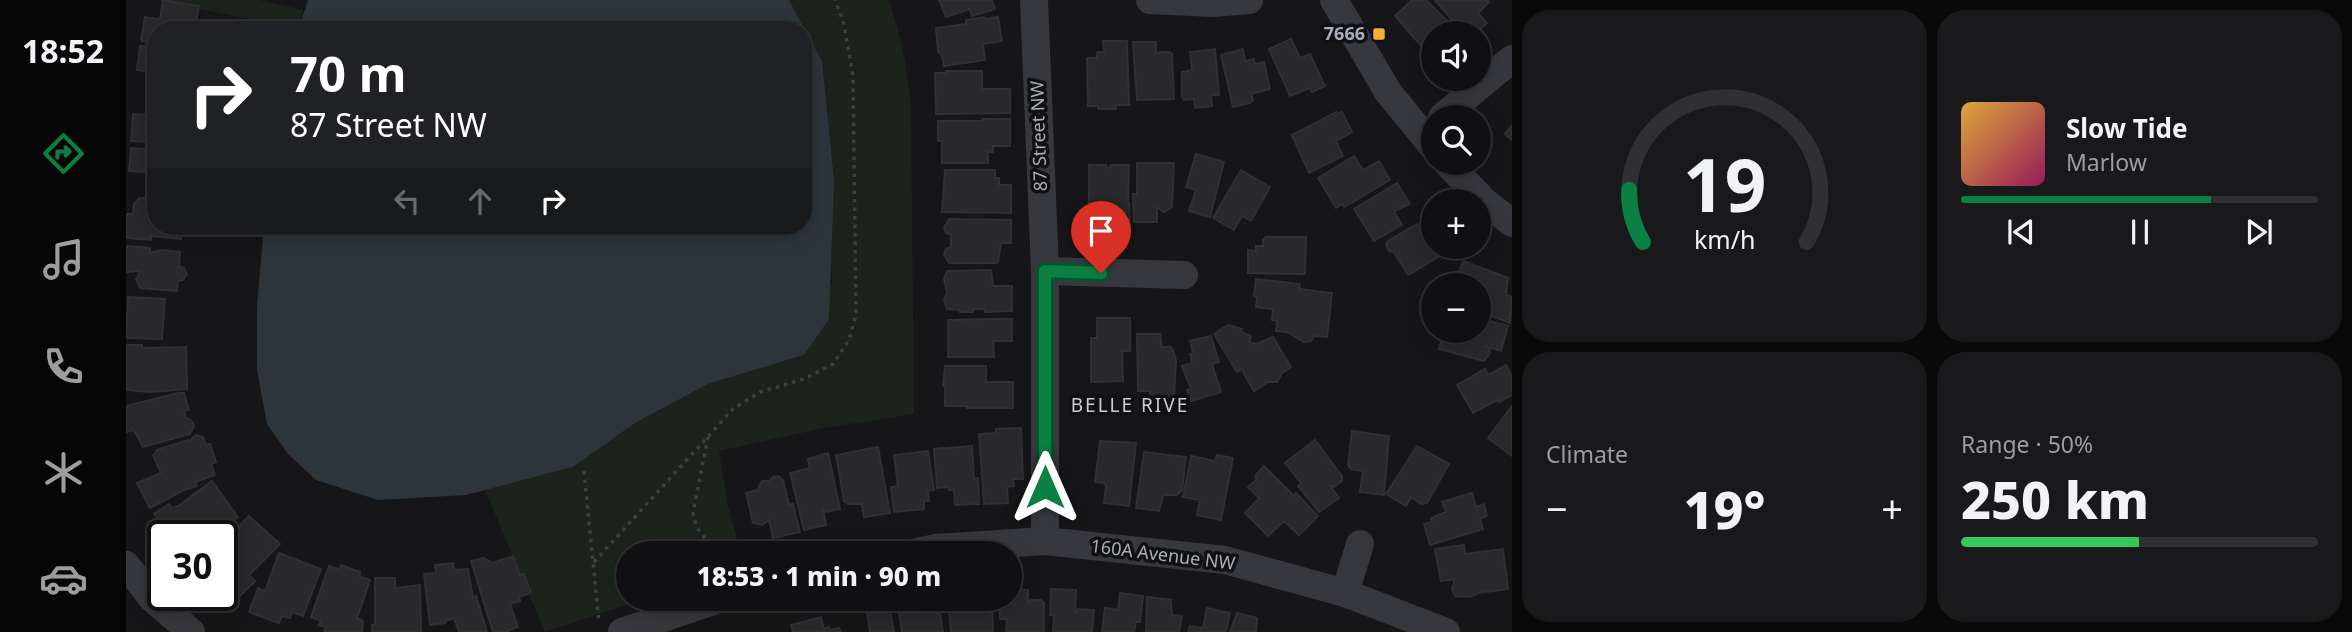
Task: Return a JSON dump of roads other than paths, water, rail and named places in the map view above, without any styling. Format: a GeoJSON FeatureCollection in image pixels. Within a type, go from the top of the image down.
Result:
{"type":"FeatureCollection","features":[{"type":"Feature","properties":{"kind":"street","name":"87 Street NW"},"geometry":{"type":"LineString","coordinates":[[1034,0],[1045,271],[1045,541]]}},
{"type":"Feature","properties":{"kind":"street"},"geometry":{"type":"LineString","coordinates":[[1150,0],[1213,4],[1249,0]]}},
{"type":"Feature","properties":{"kind":"street"},"geometry":{"type":"LineString","coordinates":[[1334,0],[1388,92],[1421,121]]}},
{"type":"Feature","properties":{"kind":"street"},"geometry":{"type":"LineString","coordinates":[[1461,105],[1512,59]]}},
{"type":"Feature","properties":{"kind":"street"},"geometry":{"type":"LineString","coordinates":[[1459,175],[1485,202],[1512,223]]}},
{"type":"Feature","properties":{"kind":"street"},"geometry":{"type":"LineString","coordinates":[[1045,271],[1184,275]]}},
{"type":"Feature","properties":{"kind":"street","name":"160A Avenue NW"},"geometry":{"type":"LineString","coordinates":[[1022,542],[1045,541],[1225,560],[1346,593],[1446,632]]}},
{"type":"Feature","properties":{"kind":"street"},"geometry":{"type":"LineString","coordinates":[[1346,593],[1360,544]]}},
{"type":"Feature","properties":{"kind":"street"},"geometry":{"type":"LineString","coordinates":[[126,565],[152,598],[191,632]]}},
{"type":"Feature","properties":{"kind":"street"},"geometry":{"type":"LineString","coordinates":[[622,632],[684,611]]}},
{"type":"Feature","properties":{"kind":"place","name":"7666"},"geometry":{"type":"Point","coordinates":[1379,34]}},
{"type":"Feature","properties":{"kind":"district","name":"BELLE RIVE"},"geometry":{"type":"Point","coordinates":[1130,405]}}]}
